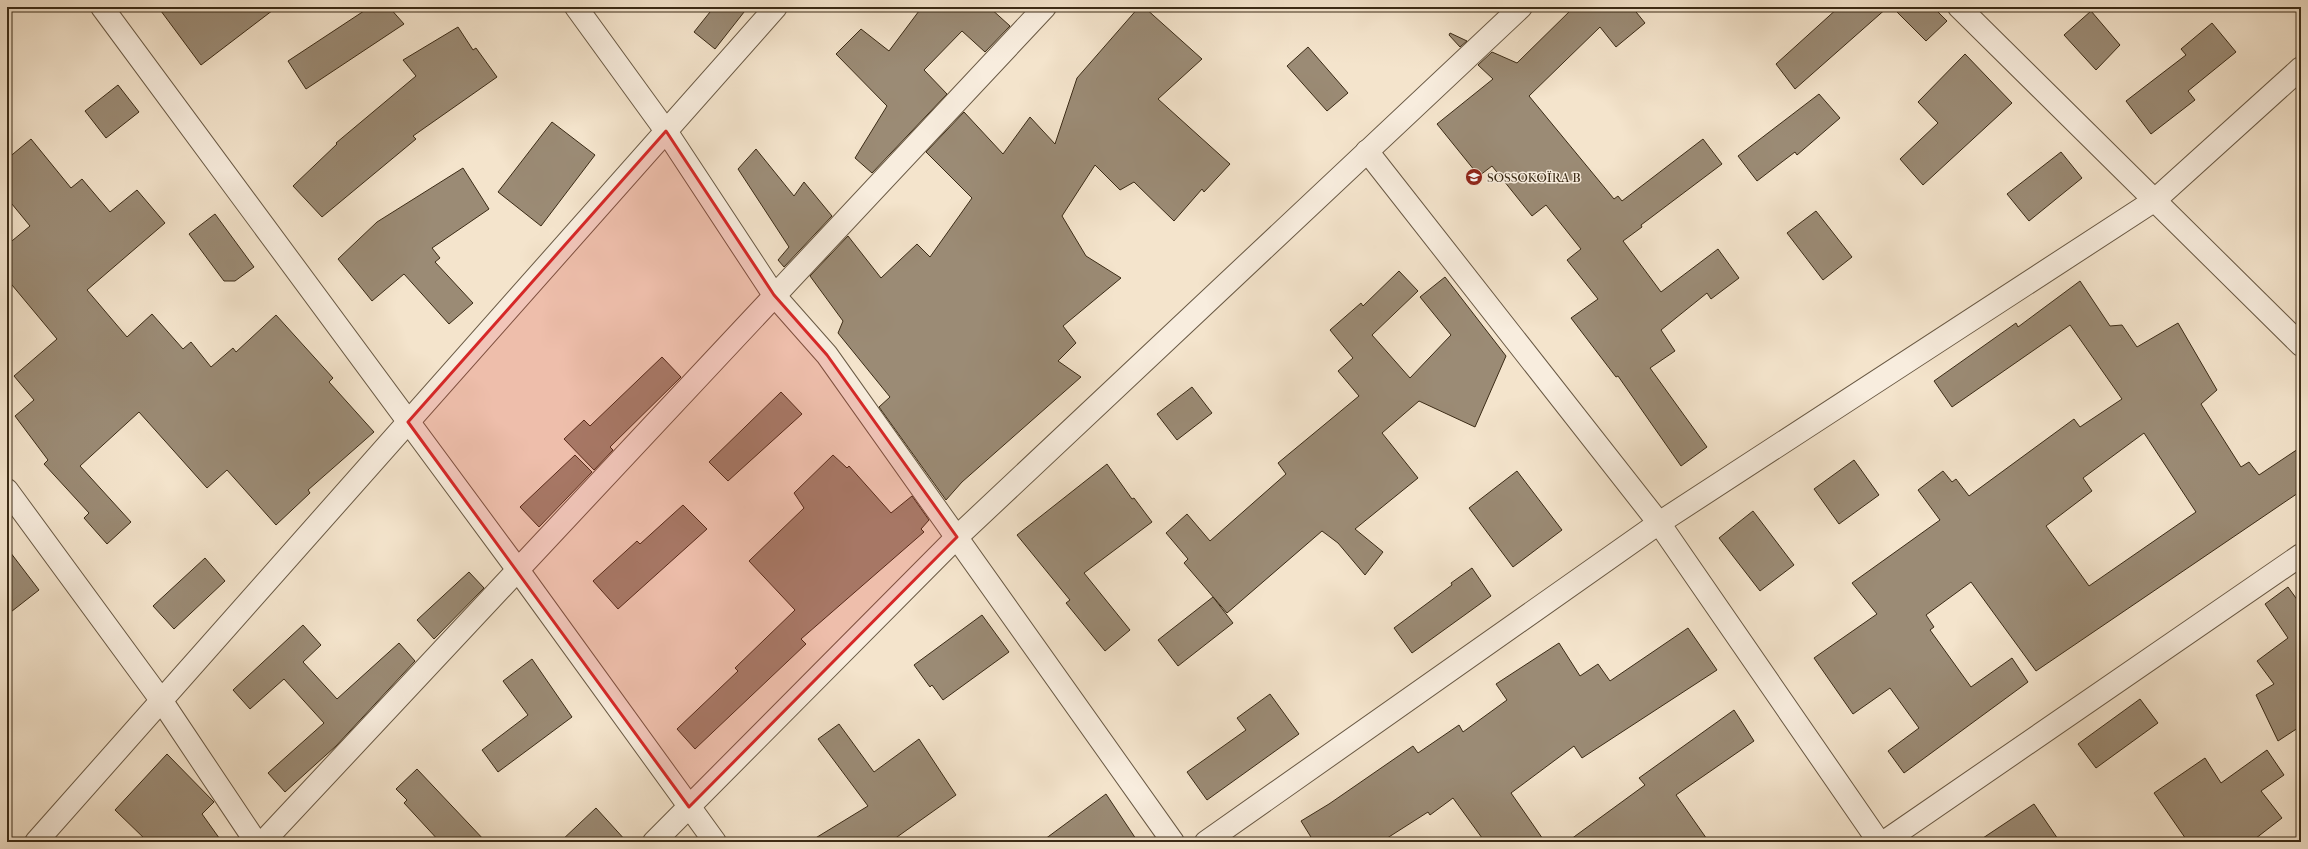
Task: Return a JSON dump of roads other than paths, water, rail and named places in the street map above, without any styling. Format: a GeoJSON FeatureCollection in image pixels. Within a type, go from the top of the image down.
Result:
{"type":"FeatureCollection","features":[{"type":"Feature","properties":{"kind":"street"},"geometry":{"type":"LineString","coordinates":[[102,7],[518,570],[715,842]]}},
{"type":"Feature","properties":{"kind":"street"},"geometry":{"type":"LineString","coordinates":[[576,7],[666,131],[774,295],[827,355],[1173,842]]}},
{"type":"Feature","properties":{"kind":"street"},"geometry":{"type":"LineString","coordinates":[[36,842],[776,7]]}},
{"type":"Feature","properties":{"kind":"street"},"geometry":{"type":"LineString","coordinates":[[263,842],[1045,7]]}},
{"type":"Feature","properties":{"kind":"street"},"geometry":{"type":"LineString","coordinates":[[654,842],[957,538],[1520,7]]}},
{"type":"Feature","properties":{"kind":"street"},"geometry":{"type":"LineString","coordinates":[[1959,7],[2301,345]]}},
{"type":"Feature","properties":{"kind":"street"},"geometry":{"type":"LineString","coordinates":[[1206,842],[1659,523],[2155,200],[2301,68]]}},
{"type":"Feature","properties":{"kind":"street"},"geometry":{"type":"LineString","coordinates":[[1367,152],[1659,523],[1879,842]]}},
{"type":"Feature","properties":{"kind":"street"},"geometry":{"type":"LineString","coordinates":[[7,490],[161,700],[256,842]]}},
{"type":"Feature","properties":{"kind":"street"},"geometry":{"type":"LineString","coordinates":[[1884,842],[2301,555]]}},
{"type":"Feature","properties":{"kind":"place","name":"SOSSOKOÏRA B"},"geometry":{"type":"Point","coordinates":[1474,177]}}]}
